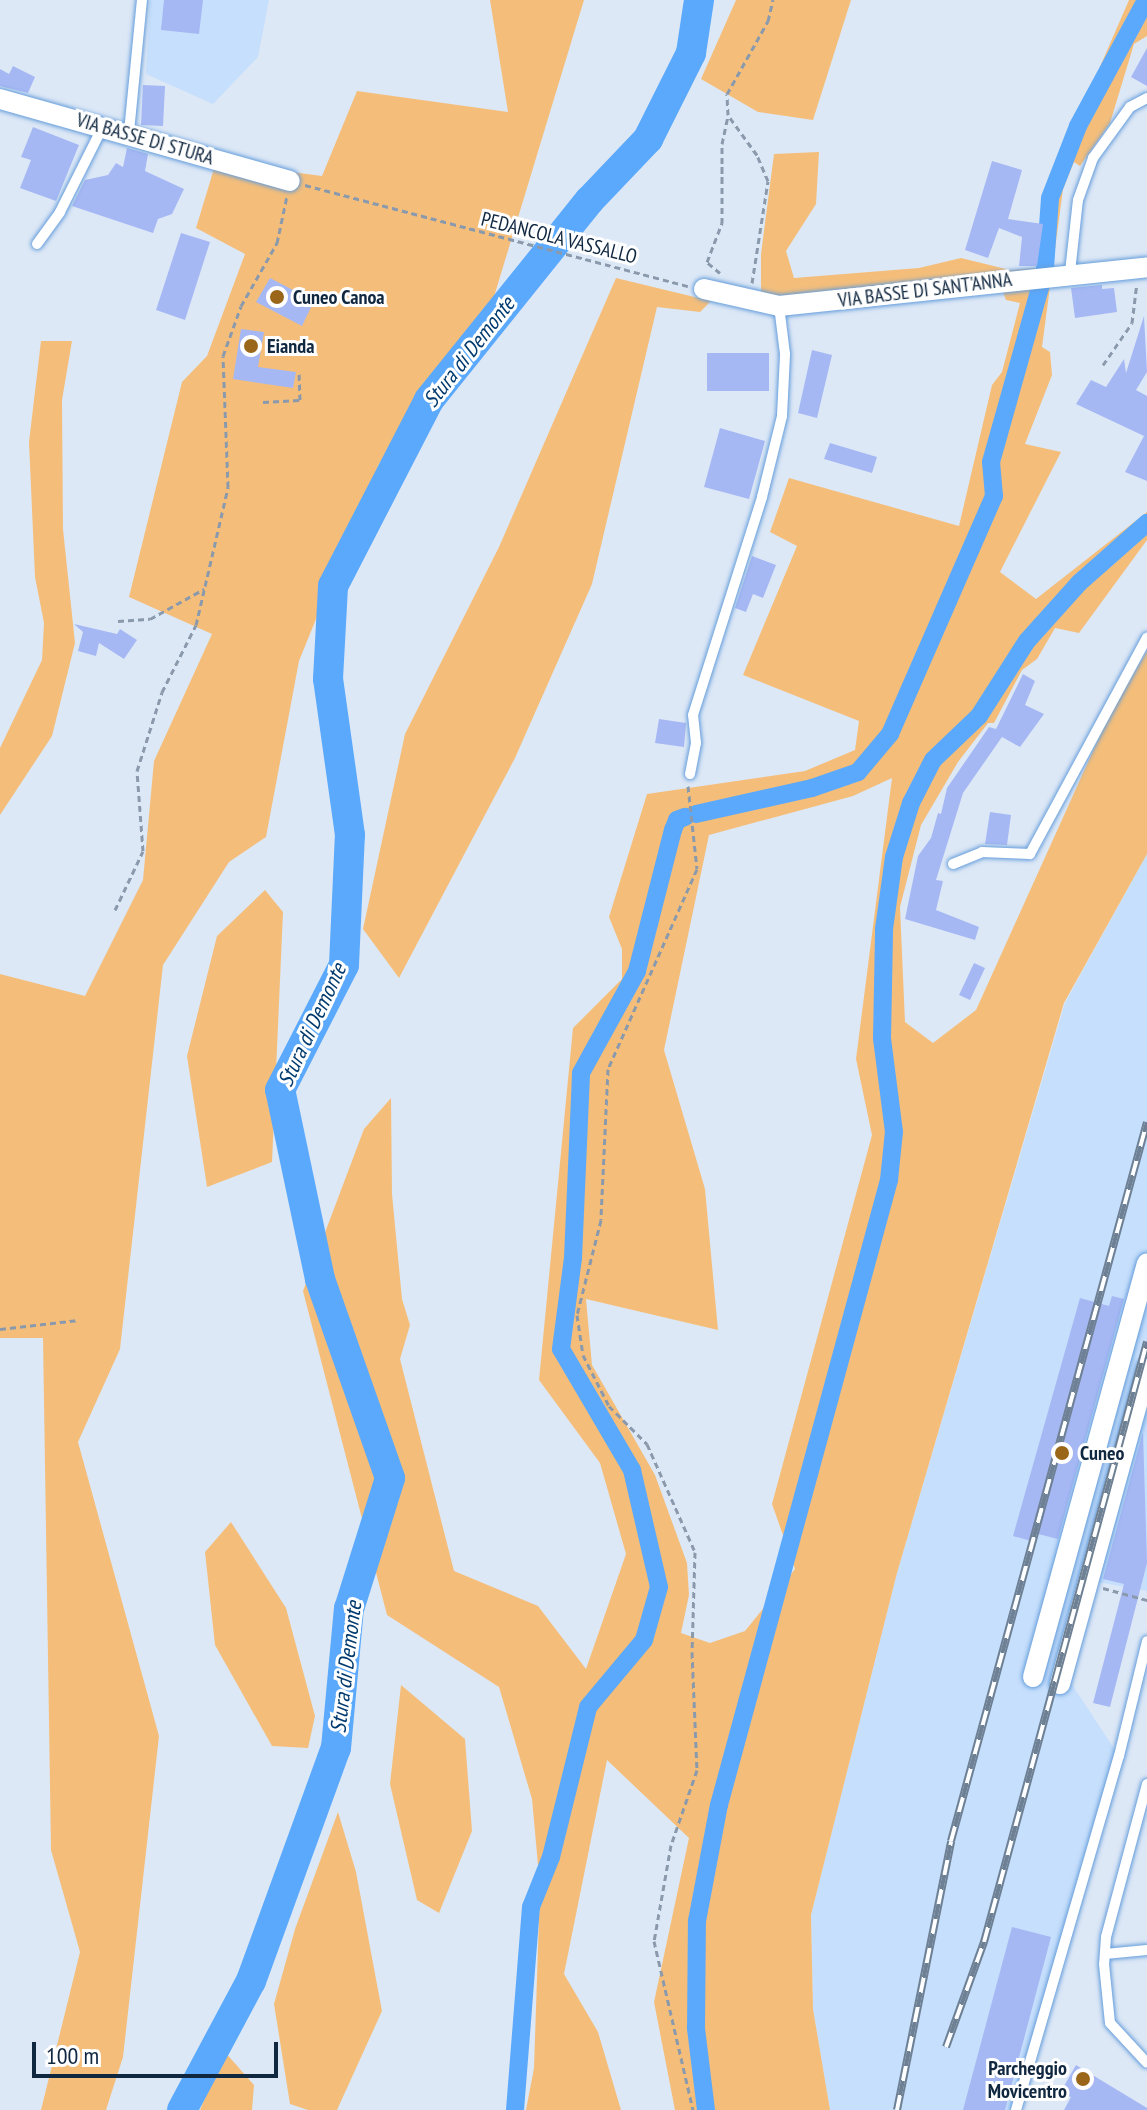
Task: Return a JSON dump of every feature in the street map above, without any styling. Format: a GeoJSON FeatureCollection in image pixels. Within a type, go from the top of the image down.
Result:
{"type":"FeatureCollection","features":[{"type":"Feature","properties":{"kind":"street","name":"VIA BASSE DI STURA"},"geometry":{"type":"LineString","coordinates":[[0,100],[129,132],[290,181]]}},
{"type":"Feature","properties":{"kind":"street","name":"VIA BASSE DI SANT'ANNA"},"geometry":{"type":"LineString","coordinates":[[704,289],[779,306],[1070,272],[1142,276]]}},
{"type":"Feature","properties":{"kind":"street"},"geometry":{"type":"LineString","coordinates":[[1033,1677],[1147,1263]]}},
{"type":"Feature","properties":{"kind":"street"},"geometry":{"type":"LineString","coordinates":[[1060,1684],[1147,1369]]}},
{"type":"Feature","properties":{"kind":"lane"},"geometry":{"type":"LineString","coordinates":[[129,132],[142,0]]}},
{"type":"Feature","properties":{"kind":"lane"},"geometry":{"type":"LineString","coordinates":[[1070,272],[1078,200],[1093,158],[1130,107],[1147,98]]}},
{"type":"Feature","properties":{"kind":"lane"},"geometry":{"type":"LineString","coordinates":[[37,244],[60,212],[103,126]]}},
{"type":"Feature","properties":{"kind":"lane"},"geometry":{"type":"LineString","coordinates":[[690,774],[696,743],[693,715],[782,416],[785,354],[779,306]]}},
{"type":"Feature","properties":{"kind":"lane"},"geometry":{"type":"LineString","coordinates":[[953,864],[982,852],[1030,854],[1147,638]]}},
{"type":"Feature","properties":{"kind":"lane"},"geometry":{"type":"LineString","coordinates":[[1016,2110],[1119,1756],[1147,1641]]}},
{"type":"Feature","properties":{"kind":"lane"},"geometry":{"type":"LineString","coordinates":[[1147,1784],[1105,1954],[1110,2023],[1147,2063]]}},
{"type":"Feature","properties":{"kind":"lane"},"geometry":{"type":"LineString","coordinates":[[1105,1954],[1147,1950]]}},
{"type":"Feature","properties":{"kind":"path"},"geometry":{"type":"LineString","coordinates":[[729,280],[707,262],[711,242],[722,223],[722,144],[728,115],[727,94],[768,21],[773,0]]}},
{"type":"Feature","properties":{"kind":"path"},"geometry":{"type":"LineString","coordinates":[[728,115],[757,155],[768,181],[755,236],[752,302]]}},
{"type":"Feature","properties":{"kind":"path"},"geometry":{"type":"LineString","coordinates":[[115,910],[143,851],[137,771],[162,692],[196,625],[228,486],[223,356],[241,306],[277,243],[290,181]]}},
{"type":"Feature","properties":{"kind":"path","name":"PEDANCOLA VASSALLO"},"geometry":{"type":"LineString","coordinates":[[290,181],[704,289]]}},
{"type":"Feature","properties":{"kind":"path"},"geometry":{"type":"LineString","coordinates":[[1103,365],[1132,323],[1142,276]]}},
{"type":"Feature","properties":{"kind":"path"},"geometry":{"type":"LineString","coordinates":[[263,402],[300,400],[299,372]]}},
{"type":"Feature","properties":{"kind":"path"},"geometry":{"type":"LineString","coordinates":[[118,621],[150,619],[204,589]]}},
{"type":"Feature","properties":{"kind":"path"},"geometry":{"type":"LineString","coordinates":[[690,774],[686,799],[697,869],[608,1069],[601,1220],[577,1315],[583,1355],[609,1406],[647,1444],[695,1552],[692,1652],[697,1770],[671,1845],[654,1941],[693,2110]]}},
{"type":"Feature","properties":{"kind":"path"},"geometry":{"type":"LineString","coordinates":[[0,1329],[78,1320]]}},
{"type":"Feature","properties":{"kind":"path"},"geometry":{"type":"LineString","coordinates":[[1099,1587],[1147,1600]]}},
{"type":"Feature","properties":{"kind":"shaded area"},"geometry":{"type":"Polygon","coordinates":[[[150,0],[269,0],[258,57],[213,104],[146,74],[150,0]]]}},
{"type":"Feature","properties":{"kind":"shaded area"},"geometry":{"type":"Polygon","coordinates":[[[490,0],[584,0],[493,300],[379,464],[299,661],[266,837],[229,862],[163,965],[120,1349],[78,1442],[159,1736],[123,2057],[106,2110],[41,2110],[80,1952],[51,1850],[43,1338],[0,1338],[0,974],[85,996],[143,880],[154,761],[212,634],[129,597],[182,382],[207,356],[245,254],[196,228],[216,162],[322,176],[357,91],[508,112],[490,0]]]}},
{"type":"Feature","properties":{"kind":"shaded area"},"geometry":{"type":"Polygon","coordinates":[[[736,0],[851,0],[813,120],[758,112],[701,79],[736,0]]]}},
{"type":"Feature","properties":{"kind":"shaded area"},"geometry":{"type":"Polygon","coordinates":[[[1129,0],[1147,0],[1147,36],[1134,44],[1110,123],[1080,166],[1074,162],[1063,189],[1042,347],[1050,352],[1052,375],[1025,444],[1061,452],[1000,572],[1036,599],[1147,512],[1147,540],[1079,633],[1055,628],[1037,659],[1022,670],[994,723],[988,723],[958,762],[921,825],[900,907],[905,1022],[933,1043],[976,1010],[1107,720],[1147,651],[1147,854],[1064,1003],[897,1573],[811,1915],[813,2009],[830,2110],[675,2110],[654,2002],[689,1838],[607,1760],[564,1974],[598,2032],[621,2110],[526,2110],[534,2068],[540,1887],[532,1799],[499,1687],[387,1615],[303,1291],[364,1129],[391,1098],[392,1194],[402,1299],[410,1325],[400,1359],[454,1571],[538,1606],[586,1669],[626,1554],[600,1463],[539,1380],[573,1028],[622,979],[622,949],[609,917],[647,794],[805,771],[855,750],[859,721],[743,675],[797,546],[770,532],[789,478],[959,526],[992,385],[1002,372],[1020,303],[1006,300],[997,276],[805,299],[761,295],[761,254],[774,154],[819,152],[816,204],[786,251],[794,278],[919,268],[961,258],[1010,270],[1037,268],[1045,193],[1129,0]],[[892,778],[853,796],[709,835],[664,1050],[705,1189],[718,1330],[586,1299],[592,1365],[655,1475],[687,1563],[689,1595],[681,1633],[710,1643],[745,1631],[795,1569],[772,1504],[872,1135],[856,1059],[892,778]]]}},
{"type":"Feature","properties":{"kind":"shaded area"},"geometry":{"type":"Polygon","coordinates":[[[616,278],[711,301],[700,312],[657,307],[592,584],[515,758],[399,978],[363,929],[405,734],[499,547],[616,278]]]}},
{"type":"Feature","properties":{"kind":"shaded area"},"geometry":{"type":"Polygon","coordinates":[[[41,341],[72,341],[62,400],[63,529],[75,643],[52,736],[0,815],[0,748],[42,660],[44,623],[35,577],[29,442],[41,341]]]}},
{"type":"Feature","properties":{"kind":"shaded area"},"geometry":{"type":"Polygon","coordinates":[[[1147,854],[1147,1591],[1098,1582],[1071,1683],[1119,1756],[1016,2110],[830,2110],[813,2009],[811,1915],[897,1573],[1065,1003],[1147,854]]]}},
{"type":"Feature","properties":{"kind":"shaded area"},"geometry":{"type":"Polygon","coordinates":[[[265,890],[283,912],[272,1162],[207,1187],[187,1056],[217,936],[265,890]]]}},
{"type":"Feature","properties":{"kind":"shaded area"},"geometry":{"type":"Polygon","coordinates":[[[231,1522],[286,1608],[315,1716],[308,1748],[272,1746],[215,1645],[205,1552],[231,1522]]]}},
{"type":"Feature","properties":{"kind":"shaded area"},"geometry":{"type":"Polygon","coordinates":[[[401,1685],[465,1739],[472,1831],[439,1913],[417,1900],[390,1784],[401,1685]]]}},
{"type":"Feature","properties":{"kind":"shaded area"},"geometry":{"type":"Polygon","coordinates":[[[338,1812],[356,1872],[382,2011],[337,2110],[308,2110],[290,2104],[274,2004],[295,1929],[338,1812]]]}},
{"type":"Feature","properties":{"kind":"shaded area"},"geometry":{"type":"Polygon","coordinates":[[[224,2051],[254,2085],[252,2110],[200,2110],[224,2051]]]}},
{"type":"Feature","properties":{"kind":"building"},"geometry":{"type":"Polygon","coordinates":[[[164,0],[203,0],[199,34],[161,30],[164,0]]]}},
{"type":"Feature","properties":{"kind":"building"},"geometry":{"type":"Polygon","coordinates":[[[1147,48],[1147,86],[1131,77],[1147,48]]]}},
{"type":"Feature","properties":{"kind":"building"},"geometry":{"type":"Polygon","coordinates":[[[13,66],[35,77],[28,93],[0,86],[0,69],[9,74],[13,66]]]}},
{"type":"Feature","properties":{"kind":"building"},"geometry":{"type":"Polygon","coordinates":[[[143,85],[165,86],[163,126],[141,125],[143,85]]]}},
{"type":"Feature","properties":{"kind":"building"},"geometry":{"type":"Polygon","coordinates":[[[33,127],[79,145],[56,201],[20,188],[31,160],[21,157],[33,127]]]}},
{"type":"Feature","properties":{"kind":"building"},"geometry":{"type":"Polygon","coordinates":[[[127,148],[148,154],[145,171],[184,189],[172,214],[158,219],[153,233],[72,206],[85,180],[108,175],[116,163],[123,167],[127,148]]]}},
{"type":"Feature","properties":{"kind":"building"},"geometry":{"type":"Polygon","coordinates":[[[992,161],[1022,170],[1008,219],[1043,224],[1037,266],[1019,266],[1022,237],[999,228],[988,258],[965,250],[992,161]]]}},
{"type":"Feature","properties":{"kind":"building"},"geometry":{"type":"Polygon","coordinates":[[[181,233],[210,242],[185,320],[156,310],[181,233]]]}},
{"type":"Feature","properties":{"kind":"building"},"geometry":{"type":"Polygon","coordinates":[[[270,278],[314,301],[302,326],[256,302],[270,278]]]}},
{"type":"Feature","properties":{"kind":"building"},"geometry":{"type":"Polygon","coordinates":[[[1102,285],[1102,289],[1114,288],[1117,312],[1075,318],[1071,288],[1102,285]]]}},
{"type":"Feature","properties":{"kind":"building"},"geometry":{"type":"Polygon","coordinates":[[[1144,316],[1147,372],[1136,390],[1147,396],[1147,481],[1125,472],[1144,436],[1076,404],[1091,380],[1106,387],[1124,359],[1126,373],[1144,316]]]}},
{"type":"Feature","properties":{"kind":"building"},"geometry":{"type":"Polygon","coordinates":[[[241,329],[264,332],[258,367],[296,372],[293,388],[233,379],[241,329]]]}},
{"type":"Feature","properties":{"kind":"building"},"geometry":{"type":"Polygon","coordinates":[[[812,350],[832,355],[817,418],[798,413],[812,350]]]}},
{"type":"Feature","properties":{"kind":"building"},"geometry":{"type":"Polygon","coordinates":[[[707,353],[769,353],[769,391],[707,391],[707,353]]]}},
{"type":"Feature","properties":{"kind":"building"},"geometry":{"type":"Polygon","coordinates":[[[720,428],[765,441],[749,499],[704,487],[720,428]]]}},
{"type":"Feature","properties":{"kind":"building"},"geometry":{"type":"Polygon","coordinates":[[[830,443],[877,457],[872,473],[824,459],[830,443]]]}},
{"type":"Feature","properties":{"kind":"building"},"geometry":{"type":"Polygon","coordinates":[[[752,556],[776,565],[763,598],[753,594],[746,612],[735,608],[752,556]]]}},
{"type":"Feature","properties":{"kind":"building"},"geometry":{"type":"Polygon","coordinates":[[[74,624],[117,634],[120,629],[137,640],[124,659],[99,643],[96,656],[78,651],[83,632],[74,624]]]}},
{"type":"Feature","properties":{"kind":"building"},"geometry":{"type":"Polygon","coordinates":[[[1023,674],[1035,681],[1025,705],[1044,714],[1020,747],[1002,737],[963,793],[936,880],[943,881],[936,910],[979,927],[975,940],[905,919],[918,856],[931,838],[947,788],[989,727],[996,729],[1023,674]]]}},
{"type":"Feature","properties":{"kind":"building"},"geometry":{"type":"Polygon","coordinates":[[[659,719],[686,723],[684,747],[655,743],[659,719]]]}},
{"type":"Feature","properties":{"kind":"building"},"geometry":{"type":"Polygon","coordinates":[[[990,812],[1011,815],[1007,845],[985,844],[990,812]]]}},
{"type":"Feature","properties":{"kind":"building"},"geometry":{"type":"Polygon","coordinates":[[[974,963],[985,968],[970,1000],[959,995],[974,963]]]}},
{"type":"Feature","properties":{"kind":"building"},"geometry":{"type":"Polygon","coordinates":[[[1112,1296],[1124,1299],[1058,1539],[1034,1533],[1031,1541],[1013,1536],[1080,1298],[1109,1306],[1112,1296]]]}},
{"type":"Feature","properties":{"kind":"building"},"geometry":{"type":"Polygon","coordinates":[[[1143,1432],[1147,1563],[1110,1707],[1093,1703],[1124,1584],[1103,1579],[1143,1432]]]}},
{"type":"Feature","properties":{"kind":"building"},"geometry":{"type":"Polygon","coordinates":[[[1012,1927],[1051,1937],[1005,2110],[963,2110],[1012,1927]]]}},
{"type":"Feature","properties":{"kind":"building","name":"Parcheggio Movicentro"},"geometry":{"type":"Polygon","coordinates":[[[1076,2065],[1147,2110],[1064,2110],[1071,2097],[1060,2093],[1076,2065]]]}},
{"type":"Feature","properties":{"kind":"waterway","name":"Stura di Demonte"},"geometry":{"type":"LineString","coordinates":[[182,2110],[251,1981],[336,1748],[349,1609],[390,1478],[320,1279],[280,1090],[344,965],[350,835],[328,679],[333,586],[429,400],[589,201],[648,139],[691,53],[699,0]]}},
{"type":"Feature","properties":{"kind":"waterway"},"geometry":{"type":"LineString","coordinates":[[1045,268],[1050,198],[1078,126],[1146,0]]}},
{"type":"Feature","properties":{"kind":"waterway"},"geometry":{"type":"LineString","coordinates":[[696,814],[812,788],[858,772],[890,734],[994,496],[991,462],[1040,288]]}},
{"type":"Feature","properties":{"kind":"waterway"},"geometry":{"type":"LineString","coordinates":[[706,2110],[696,2028],[697,1921],[719,1805],[889,1180],[894,1132],[882,1038],[884,929],[894,857],[911,803],[933,760],[979,716],[1027,641],[1079,583],[1147,523]]}},
{"type":"Feature","properties":{"kind":"waterway"},"geometry":{"type":"LineString","coordinates":[[515,2110],[531,1907],[551,1857],[588,1707],[644,1640],[659,1587],[632,1470],[561,1349],[573,1258],[581,1073],[637,971],[673,830],[677,820],[685,817]]}},
{"type":"Feature","properties":{"kind":"railway"},"geometry":{"type":"LineString","coordinates":[[897,2110],[951,1841],[1147,1122]]}},
{"type":"Feature","properties":{"kind":"railway"},"geometry":{"type":"LineString","coordinates":[[946,2047],[984,1942],[1147,1342]]}},
{"type":"Feature","properties":{"kind":"place","name":"Cuneo Canoa"},"geometry":{"type":"Point","coordinates":[277,297]}},
{"type":"Feature","properties":{"kind":"place","name":"Eianda"},"geometry":{"type":"Point","coordinates":[251,346]}},
{"type":"Feature","properties":{"kind":"place","name":"Cuneo"},"geometry":{"type":"Point","coordinates":[1062,1453]}},
{"type":"Feature","properties":{"kind":"place","name":"Parcheggio Movicentro"},"geometry":{"type":"Point","coordinates":[1083,2079]}}]}
